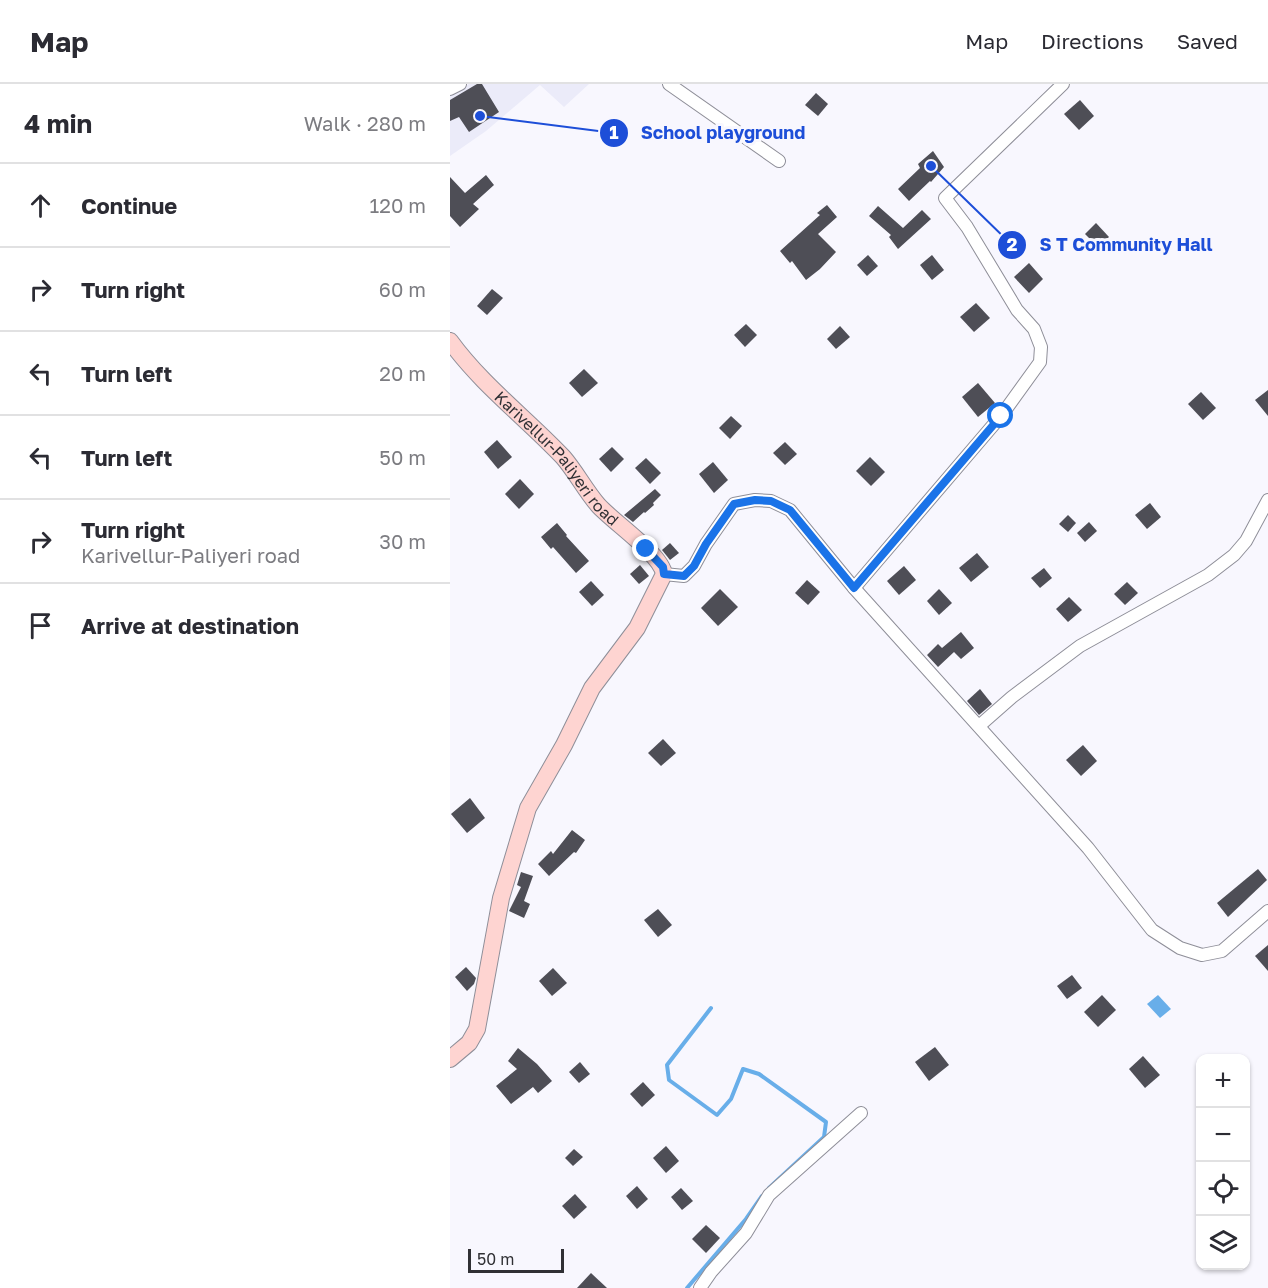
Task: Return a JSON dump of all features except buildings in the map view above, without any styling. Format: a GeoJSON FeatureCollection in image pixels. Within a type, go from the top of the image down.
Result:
{"type":"FeatureCollection","features":[{"type":"Feature","properties":{"kind":"main road","name":"Karivellur-Paliyeri road"},"geometry":{"type":"LineString","coordinates":[[450,341],[466,363],[564,458],[599,506],[646,549],[663,567],[664,574]]}},
{"type":"Feature","properties":{"kind":"main road"},"geometry":{"type":"LineString","coordinates":[[450,1059],[469,1043],[477,1029],[501,898],[528,808],[564,745],[592,688],[637,628],[664,574]]}},
{"type":"Feature","properties":{"kind":"street"},"geometry":{"type":"LineString","coordinates":[[450,89],[460,84]]}},
{"type":"Feature","properties":{"kind":"street"},"geometry":{"type":"LineString","coordinates":[[669,84],[779,161]]}},
{"type":"Feature","properties":{"kind":"street"},"geometry":{"type":"LineString","coordinates":[[854,588],[1001,416],[1040,362],[1041,347],[1034,329],[1017,310],[968,227],[945,198],[1063,84]]}},
{"type":"Feature","properties":{"kind":"street"},"geometry":{"type":"LineString","coordinates":[[664,574],[684,576],[694,566],[706,544],[734,504],[755,500],[771,501],[790,510],[854,588],[1088,848],[1152,930],[1180,948],[1202,955],[1222,951],[1268,911]]}},
{"type":"Feature","properties":{"kind":"street"},"geometry":{"type":"LineString","coordinates":[[979,726],[1012,697],[1080,646],[1208,575],[1234,555],[1246,541],[1268,500]]}},
{"type":"Feature","properties":{"kind":"street"},"geometry":{"type":"LineString","coordinates":[[700,1288],[711,1272],[746,1233],[769,1195],[861,1113]]}},
{"type":"Feature","properties":{"kind":"shaded area"},"geometry":{"type":"Polygon","coordinates":[[[469,84],[589,84],[564,107],[540,85],[486,131],[450,156],[450,95],[469,84]]]}},
{"type":"Feature","properties":{"kind":"water"},"geometry":{"type":"Polygon","coordinates":[[[1158,995],[1171,1009],[1160,1018],[1147,1004],[1158,995]]]}},
{"type":"Feature","properties":{"kind":"waterway"},"geometry":{"type":"LineString","coordinates":[[711,1008],[667,1065],[669,1080],[717,1115],[731,1099],[743,1069],[759,1074],[826,1122],[824,1137],[769,1188]]}},
{"type":"Feature","properties":{"kind":"waterway"},"geometry":{"type":"LineString","coordinates":[[687,1288],[746,1219],[762,1196]]}},
{"type":"Feature","properties":{"kind":"place","name":"School playground"},"geometry":{"type":"Point","coordinates":[480,116]}},
{"type":"Feature","properties":{"kind":"place","name":"S T Community Hall"},"geometry":{"type":"Point","coordinates":[931,166]}},
{"type":"Feature","properties":{"kind":"route"},"geometry":{"type":"LineString","coordinates":[[646,549],[663,567],[664,574],[684,576],[694,566],[706,544],[734,504],[755,500],[771,501],[790,510],[854,588],[865,578],[1001,416]]}}]}
